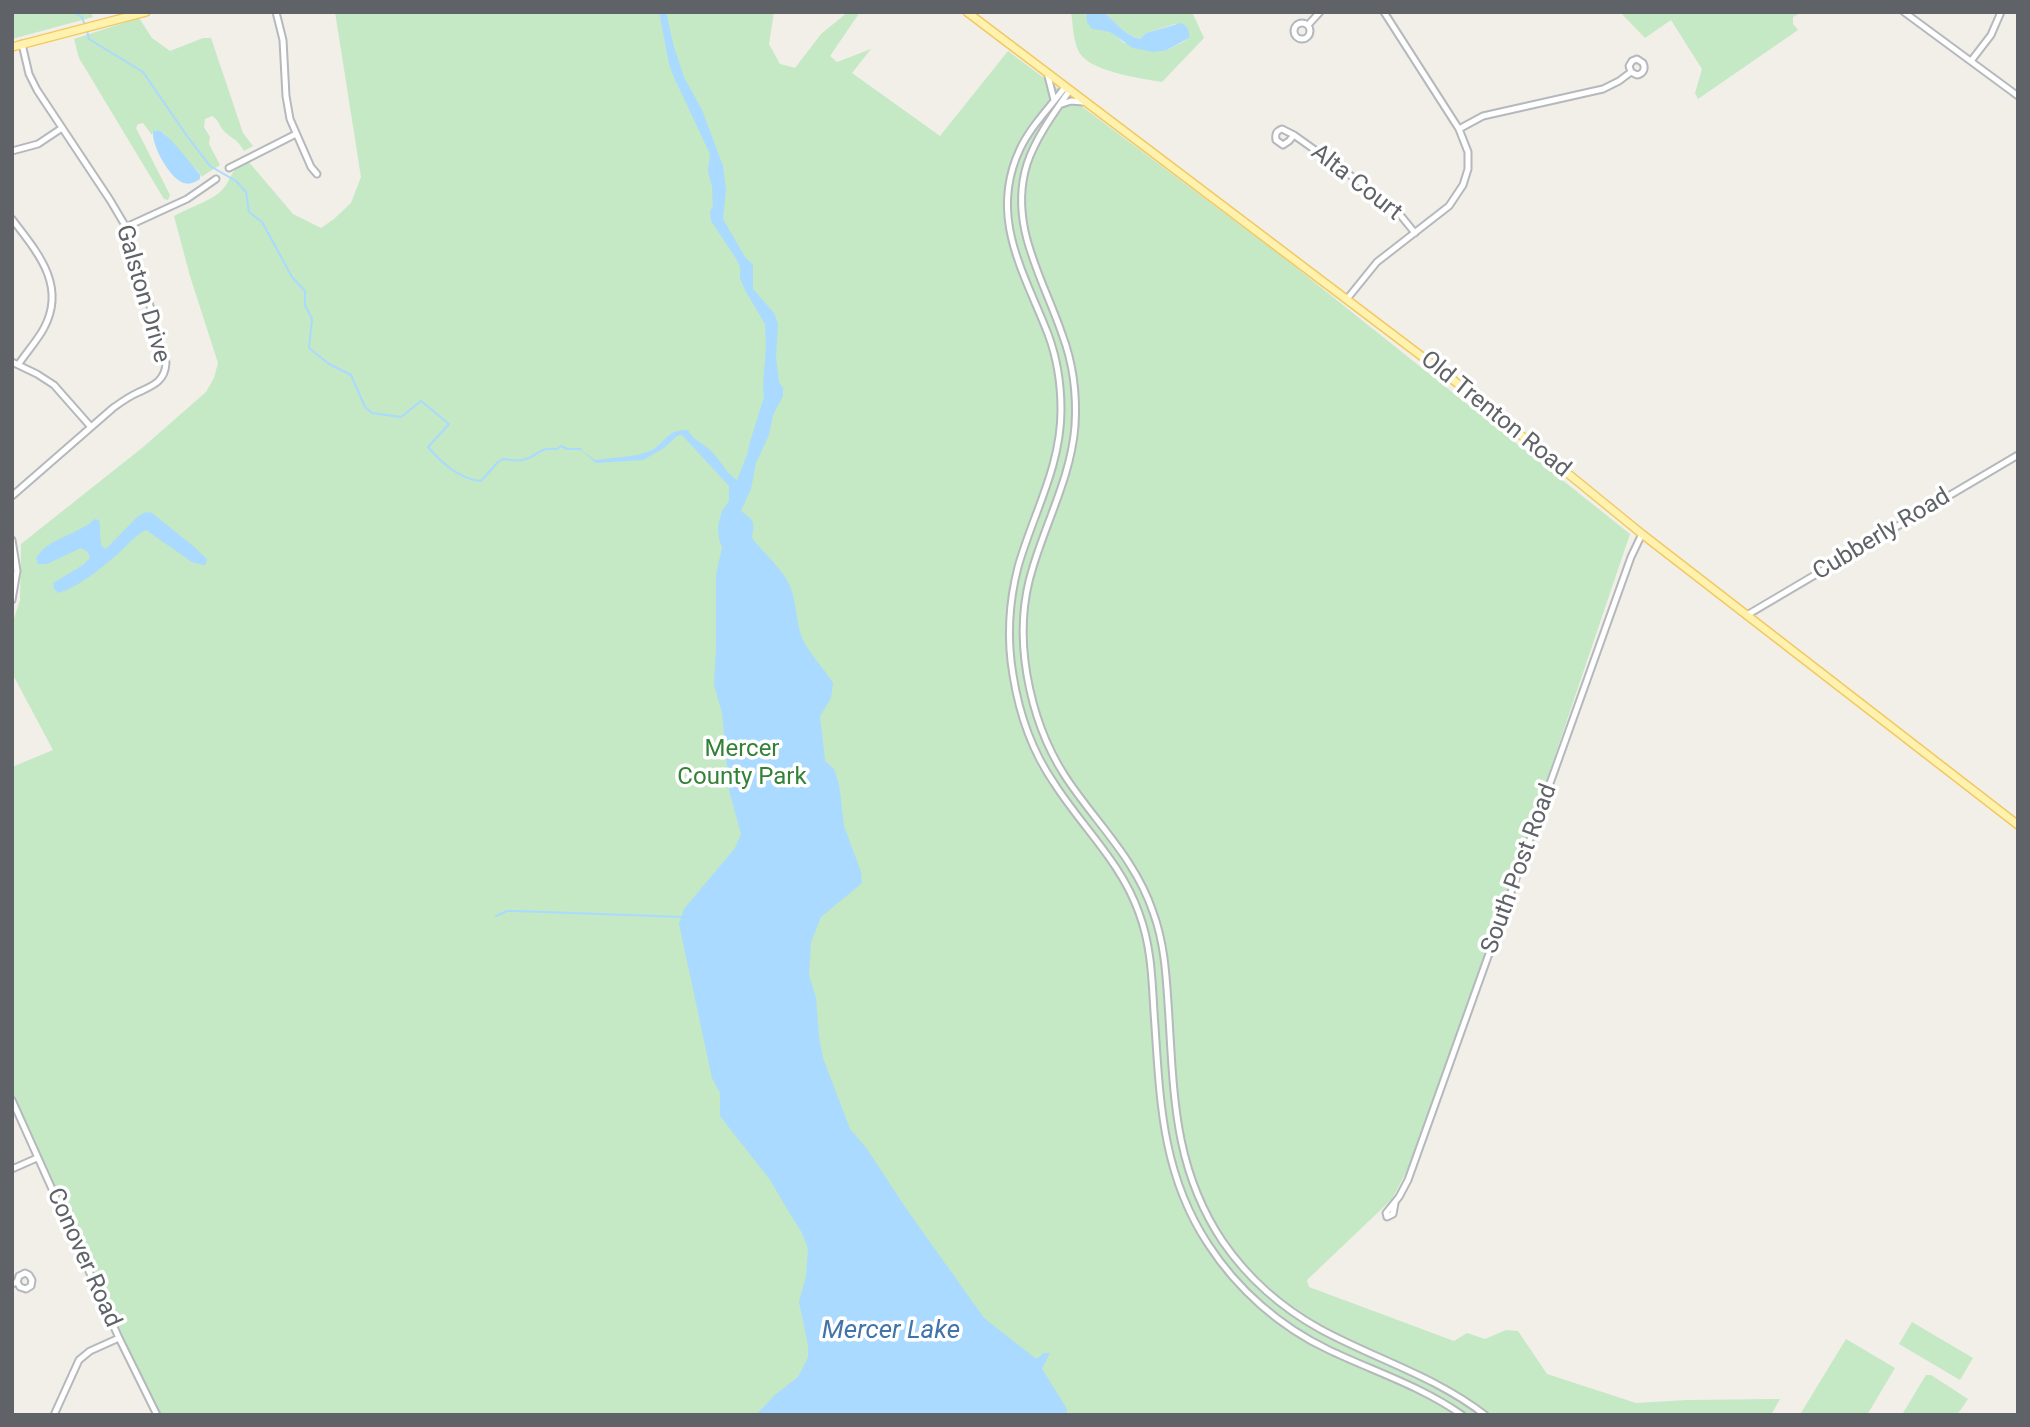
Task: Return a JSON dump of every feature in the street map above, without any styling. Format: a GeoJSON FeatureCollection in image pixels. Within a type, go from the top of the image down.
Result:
{"type":"FeatureCollection","features":[{"type":"Feature","properties":{"kind":"main road"},"geometry":{"type":"LineString","coordinates":[[12,47],[146,12]]}},
{"type":"Feature","properties":{"kind":"main road","name":"Old Trenton Road"},"geometry":{"type":"LineString","coordinates":[[967,12],[1467,391],[1642,534],[2018,825]]}},
{"type":"Feature","properties":{"kind":"street"},"geometry":{"type":"LineString","coordinates":[[276,12],[283,40],[287,108],[296,134],[317,174]]}},
{"type":"Feature","properties":{"kind":"street"},"geometry":{"type":"LineString","coordinates":[[1308,25],[1320,12]]}},
{"type":"Feature","properties":{"kind":"street"},"geometry":{"type":"LineString","coordinates":[[1347,299],[1370,269],[1449,206],[1463,186],[1468,161],[1466,144],[1459,129],[1384,12]]}},
{"type":"Feature","properties":{"kind":"street"},"geometry":{"type":"LineString","coordinates":[[1904,12],[2018,96]]}},
{"type":"Feature","properties":{"kind":"street"},"geometry":{"type":"LineString","coordinates":[[1971,61],[1991,35],[2001,12]]}},
{"type":"Feature","properties":{"kind":"street","name":"Galston Drive"},"geometry":{"type":"LineString","coordinates":[[12,496],[124,400],[154,386],[166,369],[166,360],[138,261],[125,227],[33,82],[22,44]]}},
{"type":"Feature","properties":{"kind":"street"},"geometry":{"type":"LineString","coordinates":[[1459,129],[1483,116],[1594,92],[1612,85],[1631,72]]}},
{"type":"Feature","properties":{"kind":"street"},"geometry":{"type":"LineString","coordinates":[[1047,73],[1056,104],[1028,163],[1022,188],[1022,224],[1027,247],[1066,346],[1073,379],[1075,411],[1068,468],[1032,568],[1027,593],[1024,629],[1026,665],[1036,714],[1067,779],[1130,862],[1152,908],[1163,950],[1176,1113],[1183,1154],[1215,1230],[1262,1287],[1309,1323],[1433,1381],[1485,1415]]}},
{"type":"Feature","properties":{"kind":"street"},"geometry":{"type":"LineString","coordinates":[[1068,88],[1024,141],[1010,176],[1007,201],[1008,225],[1014,250],[1054,354],[1061,411],[1059,441],[1052,471],[1016,577],[1010,614],[1011,662],[1020,709],[1031,741],[1056,787],[1113,862],[1133,897],[1148,944],[1162,1114],[1168,1153],[1189,1210],[1215,1254],[1252,1297],[1297,1332],[1329,1350],[1421,1391],[1462,1415]]}},
{"type":"Feature","properties":{"kind":"street"},"geometry":{"type":"LineString","coordinates":[[1056,104],[1086,102]]}},
{"type":"Feature","properties":{"kind":"street"},"geometry":{"type":"LineString","coordinates":[[12,152],[38,144],[62,128]]}},
{"type":"Feature","properties":{"kind":"street"},"geometry":{"type":"LineString","coordinates":[[229,168],[296,134]]}},
{"type":"Feature","properties":{"kind":"street","name":"Alta Court"},"geometry":{"type":"LineString","coordinates":[[1294,135],[1393,206],[1415,233]]}},
{"type":"Feature","properties":{"kind":"street"},"geometry":{"type":"LineString","coordinates":[[125,227],[187,199],[216,179]]}},
{"type":"Feature","properties":{"kind":"street"},"geometry":{"type":"LineString","coordinates":[[12,219],[45,265],[52,291],[46,324],[15,363],[54,385],[91,426]]}},
{"type":"Feature","properties":{"kind":"street"},"geometry":{"type":"LineString","coordinates":[[1020,267],[1033,261]]}},
{"type":"Feature","properties":{"kind":"street","name":"Cubberly Road"},"geometry":{"type":"LineString","coordinates":[[1747,615],[2018,455]]}},
{"type":"Feature","properties":{"kind":"street","name":"South Post Road"},"geometry":{"type":"LineString","coordinates":[[1395,1203],[1408,1180],[1631,557],[1642,534]]}},
{"type":"Feature","properties":{"kind":"street"},"geometry":{"type":"LineString","coordinates":[[12,540],[17,571],[12,600]]}},
{"type":"Feature","properties":{"kind":"street"},"geometry":{"type":"LineString","coordinates":[[1080,819],[1091,810]]}},
{"type":"Feature","properties":{"kind":"street"},"geometry":{"type":"LineString","coordinates":[[1154,1001],[1168,999]]}},
{"type":"Feature","properties":{"kind":"street","name":"Conover Road"},"geometry":{"type":"LineString","coordinates":[[12,1100],[119,1338],[157,1415]]}},
{"type":"Feature","properties":{"kind":"street"},"geometry":{"type":"LineString","coordinates":[[12,1169],[37,1158]]}},
{"type":"Feature","properties":{"kind":"street"},"geometry":{"type":"LineString","coordinates":[[54,1415],[79,1360],[90,1350],[119,1338]]}},
{"type":"Feature","properties":{"kind":"green space"},"geometry":{"type":"Polygon","coordinates":[[[12,12],[91,12],[93,17],[12,39],[12,12]]]}},
{"type":"Feature","properties":{"kind":"green space","name":"Mercer County Park"},"geometry":{"type":"Polygon","coordinates":[[[335,12],[774,12],[769,44],[780,64],[795,68],[821,34],[848,12],[860,12],[830,56],[837,62],[871,49],[852,73],[940,136],[1008,51],[1284,258],[1630,534],[1524,847],[1411,1163],[1392,1199],[1307,1280],[1309,1287],[1454,1341],[1467,1333],[1485,1339],[1506,1330],[1518,1331],[1547,1374],[1636,1403],[1780,1399],[1771,1415],[161,1415],[119,1333],[12,1093],[12,767],[53,750],[12,673],[12,625],[20,600],[21,544],[142,448],[206,392],[214,378],[218,363],[174,216],[219,193],[237,168],[248,161],[293,214],[321,228],[351,203],[361,177],[335,12]]]}},
{"type":"Feature","properties":{"kind":"green space"},"geometry":{"type":"Polygon","coordinates":[[[1071,12],[1086,12],[1101,31],[1110,31],[1124,43],[1167,50],[1189,38],[1175,24],[1146,33],[1140,39],[1125,32],[1104,12],[1192,12],[1204,38],[1162,82],[1141,78],[1103,69],[1083,58],[1075,41],[1071,12]]]}},
{"type":"Feature","properties":{"kind":"green space"},"geometry":{"type":"Polygon","coordinates":[[[1620,12],[1802,12],[1793,17],[1793,24],[1798,30],[1698,99],[1695,93],[1702,69],[1671,20],[1645,38],[1620,12]]]}},
{"type":"Feature","properties":{"kind":"green space"},"geometry":{"type":"Polygon","coordinates":[[[139,18],[152,38],[170,51],[203,38],[211,38],[243,133],[253,146],[244,151],[212,116],[205,119],[204,127],[210,137],[209,144],[220,165],[201,177],[165,134],[159,130],[153,131],[152,135],[143,123],[138,124],[136,128],[170,195],[168,200],[164,199],[79,58],[74,39],[139,18]]]}},
{"type":"Feature","properties":{"kind":"green space"},"geometry":{"type":"Polygon","coordinates":[[[1912,1322],[1973,1358],[1960,1380],[1899,1344],[1912,1322]]]}},
{"type":"Feature","properties":{"kind":"green space"},"geometry":{"type":"Polygon","coordinates":[[[1846,1339],[1895,1368],[1867,1415],[1801,1413],[1846,1339]]]}},
{"type":"Feature","properties":{"kind":"green space"},"geometry":{"type":"Polygon","coordinates":[[[1926,1375],[1931,1375],[1968,1399],[1957,1415],[1903,1413],[1926,1375]]]}},
{"type":"Feature","properties":{"kind":"water","name":"Mercer Lake"},"geometry":{"type":"Polygon","coordinates":[[[659,12],[666,12],[684,77],[702,110],[723,166],[726,190],[723,219],[745,257],[753,265],[753,289],[774,313],[778,324],[776,357],[783,396],[773,415],[769,435],[756,463],[751,489],[741,511],[752,522],[752,538],[787,580],[793,594],[802,638],[833,683],[831,698],[820,716],[825,761],[834,769],[839,784],[844,826],[861,872],[862,883],[821,917],[811,942],[809,975],[816,998],[823,1058],[850,1129],[867,1149],[984,1318],[1035,1358],[1050,1353],[1042,1369],[1067,1409],[1066,1415],[756,1415],[798,1377],[808,1357],[799,1302],[806,1276],[808,1248],[801,1231],[770,1180],[720,1116],[720,1093],[712,1078],[679,924],[684,909],[735,848],[741,834],[729,790],[722,713],[714,685],[716,574],[722,548],[718,526],[722,511],[729,501],[729,486],[682,435],[643,460],[596,463],[580,449],[595,460],[631,456],[650,451],[670,434],[688,430],[737,480],[764,397],[765,324],[745,290],[737,260],[711,221],[712,187],[708,171],[710,154],[669,64],[659,12]]]}},
{"type":"Feature","properties":{"kind":"water"},"geometry":{"type":"Polygon","coordinates":[[[1086,12],[1104,12],[1125,32],[1140,39],[1146,33],[1181,23],[1188,29],[1189,38],[1167,50],[1154,52],[1133,48],[1110,32],[1092,29],[1087,22],[1086,12]]]}},
{"type":"Feature","properties":{"kind":"water"},"geometry":{"type":"Polygon","coordinates":[[[159,130],[175,144],[200,174],[200,179],[186,184],[173,175],[162,161],[155,144],[153,131],[159,130]]]}},
{"type":"Feature","properties":{"kind":"water"},"geometry":{"type":"Polygon","coordinates":[[[146,512],[152,513],[192,545],[207,559],[206,564],[192,562],[146,530],[82,582],[58,593],[54,589],[53,583],[90,558],[88,552],[81,548],[47,564],[38,564],[36,558],[41,551],[95,519],[99,520],[102,547],[106,549],[137,517],[146,512]]]}},
{"type":"Feature","properties":{"kind":"waterway"},"geometry":{"type":"LineString","coordinates":[[73,12],[82,17],[85,26]]}},
{"type":"Feature","properties":{"kind":"waterway"},"geometry":{"type":"LineString","coordinates":[[87,31],[89,39],[143,72],[210,166],[236,181],[246,192],[249,212],[262,222],[292,277],[305,291],[305,305],[312,319],[309,348],[329,364],[351,375],[365,407],[372,413],[401,417],[421,401],[449,424],[428,447],[452,469],[473,480],[481,481],[503,459],[523,460],[543,450],[561,446],[581,449]]}},
{"type":"Feature","properties":{"kind":"waterway"},"geometry":{"type":"LineString","coordinates":[[496,916],[507,911],[516,911],[682,917]]}}]}
